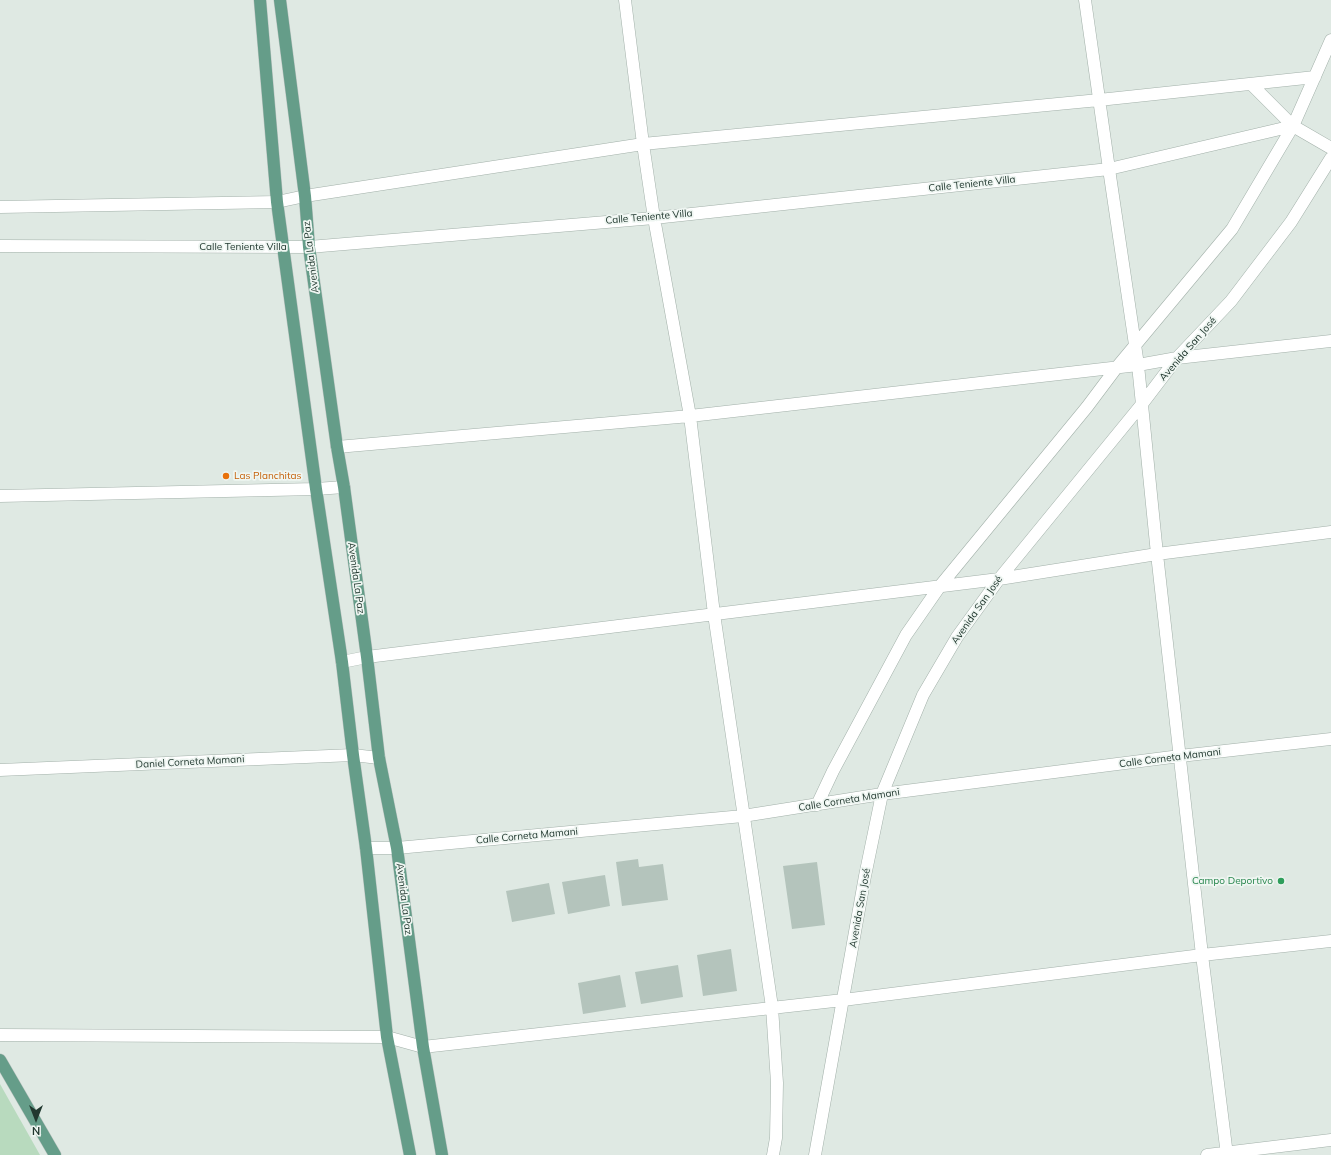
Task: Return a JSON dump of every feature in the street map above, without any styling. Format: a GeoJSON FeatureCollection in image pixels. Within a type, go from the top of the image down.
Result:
{"type":"FeatureCollection","features":[{"type":"Feature","properties":{"kind":"main road"},"geometry":{"type":"LineString","coordinates":[[260,0],[277,202],[316,489],[342,662],[366,848],[387,1037],[410,1155]]}},
{"type":"Feature","properties":{"kind":"main road","name":"Avenida La Paz"},"geometry":{"type":"LineString","coordinates":[[280,0],[305,196],[309,247],[344,487],[379,758],[397,848],[423,1047],[442,1155]]}},
{"type":"Feature","properties":{"kind":"main road"},"geometry":{"type":"LineString","coordinates":[[0,1060],[55,1155]]}},
{"type":"Feature","properties":{"kind":"street"},"geometry":{"type":"LineString","coordinates":[[625,0],[654,218],[690,416],[714,614],[772,1007],[776,1083],[776,1138],[773,1155]]}},
{"type":"Feature","properties":{"kind":"street"},"geometry":{"type":"LineString","coordinates":[[1085,0],[1136,345],[1157,554],[1202,955],[1227,1154]]}},
{"type":"Feature","properties":{"kind":"street"},"geometry":{"type":"LineString","coordinates":[[816,805],[906,635],[940,586],[1087,407],[1117,367],[1232,229],[1293,126],[1331,40]]}},
{"type":"Feature","properties":{"kind":"street"},"geometry":{"type":"LineString","coordinates":[[0,207],[277,202],[305,196],[643,144],[1099,100],[1315,77]]}},
{"type":"Feature","properties":{"kind":"street"},"geometry":{"type":"LineString","coordinates":[[1251,84],[1293,126],[1331,148]]}},
{"type":"Feature","properties":{"kind":"street","name":"Calle Teniente Villa"},"geometry":{"type":"LineString","coordinates":[[0,246],[309,247],[654,218],[1109,169],[1293,126]]}},
{"type":"Feature","properties":{"kind":"street","name":"Avenida San José"},"geometry":{"type":"LineString","coordinates":[[815,1155],[882,794],[923,695],[957,637],[999,579],[1142,404],[1177,358],[1231,301],[1291,222],[1331,158]]}},
{"type":"Feature","properties":{"kind":"street"},"geometry":{"type":"LineString","coordinates":[[337,447],[690,416],[1138,365],[1177,358],[1331,341]]}},
{"type":"Feature","properties":{"kind":"street"},"geometry":{"type":"LineString","coordinates":[[0,496],[316,489],[344,487]]}},
{"type":"Feature","properties":{"kind":"street"},"geometry":{"type":"LineString","coordinates":[[342,662],[367,657],[999,579],[1157,554],[1331,532]]}},
{"type":"Feature","properties":{"kind":"street","name":"Calle Corneta Mamani"},"geometry":{"type":"LineString","coordinates":[[366,848],[397,848],[743,816],[882,794],[1180,756],[1331,739]]}},
{"type":"Feature","properties":{"kind":"street","name":"Daniel Corneta Mamani"},"geometry":{"type":"LineString","coordinates":[[0,770],[353,755],[379,758]]}},
{"type":"Feature","properties":{"kind":"street"},"geometry":{"type":"LineString","coordinates":[[0,1035],[387,1037],[423,1047],[843,1000],[1202,955],[1331,941]]}},
{"type":"Feature","properties":{"kind":"street"},"geometry":{"type":"LineString","coordinates":[[1207,1155],[1227,1154],[1331,1140]]}},
{"type":"Feature","properties":{"kind":"green space"},"geometry":{"type":"Polygon","coordinates":[[[0,1084],[40,1155],[0,1155],[0,1084]]]}},
{"type":"Feature","properties":{"kind":"building"},"geometry":{"type":"Polygon","coordinates":[[[638,859],[639,867],[663,864],[668,900],[622,906],[616,862],[638,859]]]}},
{"type":"Feature","properties":{"kind":"building"},"geometry":{"type":"Polygon","coordinates":[[[817,862],[825,925],[792,929],[783,866],[817,862]]]}},
{"type":"Feature","properties":{"kind":"building"},"geometry":{"type":"Polygon","coordinates":[[[605,875],[610,906],[568,914],[562,882],[605,875]]]}},
{"type":"Feature","properties":{"kind":"building"},"geometry":{"type":"Polygon","coordinates":[[[549,883],[555,914],[512,922],[506,891],[549,883]]]}},
{"type":"Feature","properties":{"kind":"building"},"geometry":{"type":"Polygon","coordinates":[[[731,949],[737,991],[703,996],[697,955],[731,949]]]}},
{"type":"Feature","properties":{"kind":"building"},"geometry":{"type":"Polygon","coordinates":[[[678,965],[683,997],[641,1004],[635,972],[678,965]]]}},
{"type":"Feature","properties":{"kind":"building"},"geometry":{"type":"Polygon","coordinates":[[[620,975],[626,1007],[583,1014],[578,983],[620,975]]]}},
{"type":"Feature","properties":{"kind":"place","name":"Las Planchitas"},"geometry":{"type":"Point","coordinates":[226,476]}},
{"type":"Feature","properties":{"kind":"place","name":"Campo Deportivo"},"geometry":{"type":"Point","coordinates":[1281,881]}}]}
